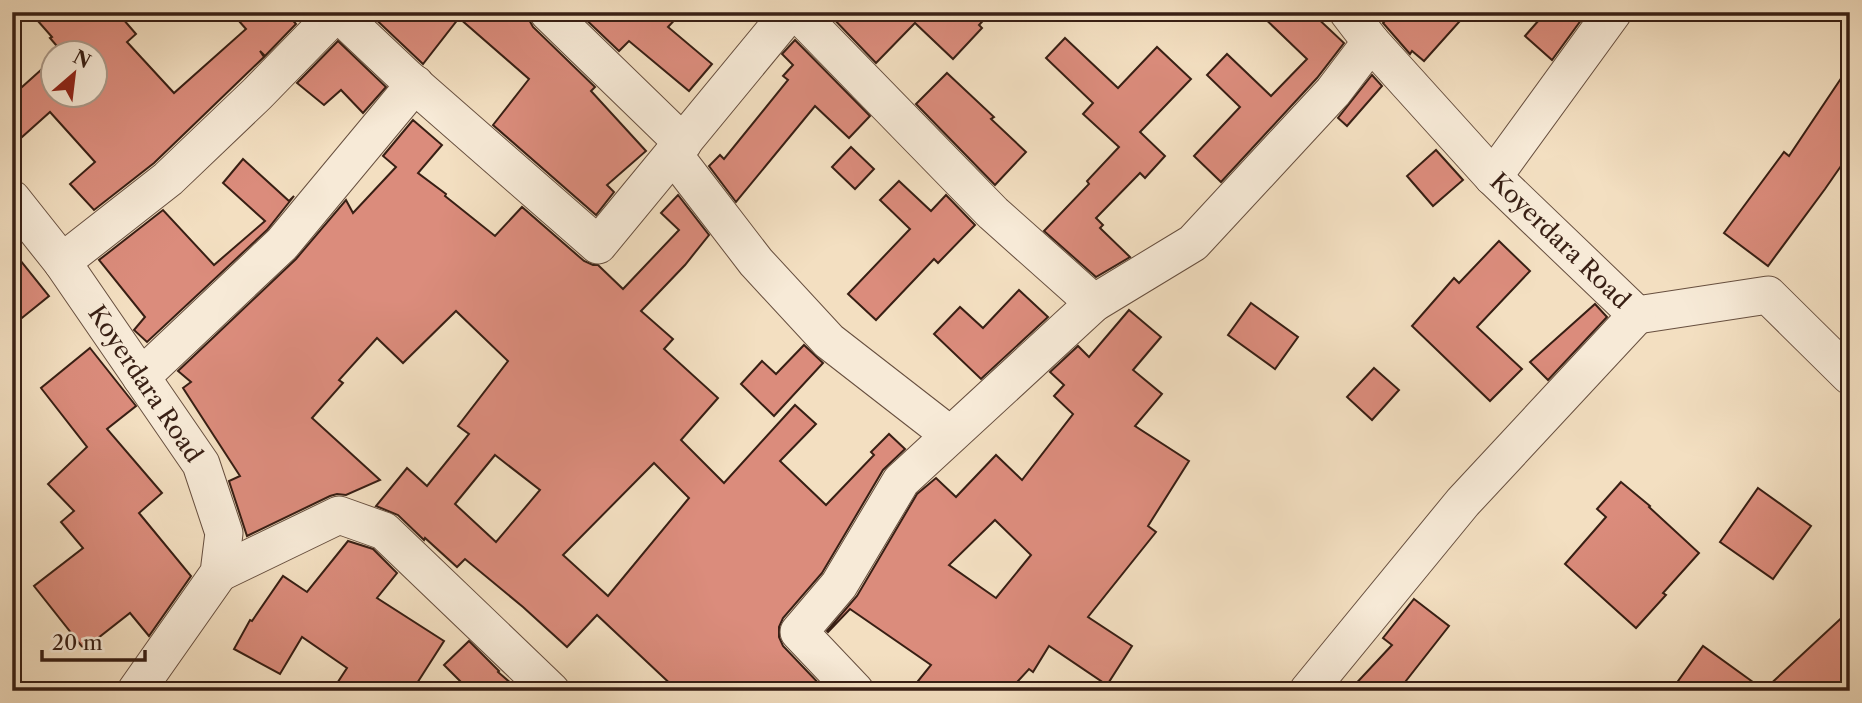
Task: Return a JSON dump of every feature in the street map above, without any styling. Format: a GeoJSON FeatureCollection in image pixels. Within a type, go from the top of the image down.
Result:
{"type":"FeatureCollection","features":[{"type":"Feature","properties":{"kind":"street"},"geometry":{"type":"LineString","coordinates":[[62,262],[168,179],[337,12],[415,85],[598,245],[790,12]]}},
{"type":"Feature","properties":{"kind":"street"},"geometry":{"type":"LineString","coordinates":[[548,12],[678,149],[756,262],[829,341],[950,435]]}},
{"type":"Feature","properties":{"kind":"street"},"geometry":{"type":"LineString","coordinates":[[797,12],[993,213],[1094,303]]}},
{"type":"Feature","properties":{"kind":"street","name":"Koyerdara Road"},"geometry":{"type":"LineString","coordinates":[[1348,12],[1370,41],[1493,177],[1637,315],[1768,295],[1850,376]]}},
{"type":"Feature","properties":{"kind":"street"},"geometry":{"type":"LineString","coordinates":[[1493,177],[1613,12]]}},
{"type":"Feature","properties":{"kind":"street"},"geometry":{"type":"LineString","coordinates":[[855,691],[799,632],[839,584],[901,481],[1094,303],[1193,243],[1333,92],[1370,41]]}},
{"type":"Feature","properties":{"kind":"street"},"geometry":{"type":"LineString","coordinates":[[141,377],[282,244],[415,85]]}},
{"type":"Feature","properties":{"kind":"street","name":"Koyerdara Road"},"geometry":{"type":"LineString","coordinates":[[12,199],[62,262],[201,464],[224,533],[219,573],[136,691]]}},
{"type":"Feature","properties":{"kind":"street"},"geometry":{"type":"LineString","coordinates":[[1308,691],[1463,502],[1637,315]]}},
{"type":"Feature","properties":{"kind":"street"},"geometry":{"type":"LineString","coordinates":[[219,573],[339,515],[384,531],[551,691]]}},
{"type":"Feature","properties":{"kind":"building"},"geometry":{"type":"Polygon","coordinates":[[[30,12],[117,12],[136,34],[127,42],[174,93],[246,29],[231,12],[286,12],[296,24],[265,56],[260,51],[264,57],[154,163],[94,210],[70,184],[95,162],[50,112],[12,146],[12,96],[38,73],[38,108],[108,108],[108,38],[50,38],[52,37],[30,12]]]}},
{"type":"Feature","properties":{"kind":"building"},"geometry":{"type":"Polygon","coordinates":[[[368,12],[528,12],[533,27],[595,87],[591,91],[646,151],[607,185],[614,192],[596,215],[493,125],[529,79],[459,18],[423,64],[368,12]]]}},
{"type":"Feature","properties":{"kind":"building"},"geometry":{"type":"Polygon","coordinates":[[[578,12],[682,12],[668,27],[712,64],[689,91],[629,41],[619,51],[578,12]]]}},
{"type":"Feature","properties":{"kind":"building"},"geometry":{"type":"Polygon","coordinates":[[[827,12],[991,12],[979,25],[982,28],[953,59],[915,23],[876,63],[827,12]]]}},
{"type":"Feature","properties":{"kind":"building"},"geometry":{"type":"Polygon","coordinates":[[[1258,12],[1311,12],[1344,43],[1317,78],[1221,182],[1194,156],[1240,107],[1207,75],[1227,54],[1271,96],[1307,59],[1258,12]]]}},
{"type":"Feature","properties":{"kind":"building"},"geometry":{"type":"Polygon","coordinates":[[[1393,12],[1468,12],[1424,61],[1412,51],[1410,54],[1383,23],[1393,12]]]}},
{"type":"Feature","properties":{"kind":"building"},"geometry":{"type":"Polygon","coordinates":[[[1546,12],[1587,12],[1552,60],[1525,36],[1546,12]]]}},
{"type":"Feature","properties":{"kind":"building"},"geometry":{"type":"Polygon","coordinates":[[[1065,38],[1118,88],[1157,47],[1191,79],[1140,132],[1165,156],[1145,178],[1140,173],[1096,218],[1103,225],[1100,228],[1130,257],[1096,277],[1044,231],[1089,184],[1087,181],[1119,147],[1083,114],[1093,103],[1046,58],[1065,38]]]}},
{"type":"Feature","properties":{"kind":"building"},"geometry":{"type":"Polygon","coordinates":[[[795,40],[870,116],[849,138],[815,106],[736,202],[709,166],[720,155],[724,159],[788,80],[783,76],[793,65],[782,54],[795,40]]]}},
{"type":"Feature","properties":{"kind":"building"},"geometry":{"type":"Polygon","coordinates":[[[338,41],[386,87],[363,113],[341,90],[324,105],[297,83],[338,41]]]}},
{"type":"Feature","properties":{"kind":"building"},"geometry":{"type":"Polygon","coordinates":[[[1850,65],[1850,153],[1768,266],[1724,233],[1784,152],[1789,156],[1850,65]]]}},
{"type":"Feature","properties":{"kind":"building"},"geometry":{"type":"Polygon","coordinates":[[[947,73],[994,117],[991,119],[1026,152],[995,185],[916,104],[947,73]]]}},
{"type":"Feature","properties":{"kind":"building"},"geometry":{"type":"Polygon","coordinates":[[[1372,75],[1382,86],[1347,126],[1338,118],[1372,75]]]}},
{"type":"Feature","properties":{"kind":"building"},"geometry":{"type":"Polygon","coordinates":[[[413,120],[442,145],[418,173],[446,194],[445,196],[495,236],[522,207],[584,261],[598,265],[623,289],[679,230],[661,213],[678,195],[709,235],[685,265],[641,311],[673,339],[664,349],[718,398],[681,440],[724,483],[795,405],[816,424],[780,461],[826,505],[874,455],[871,452],[889,434],[905,449],[883,470],[822,573],[783,618],[779,627],[783,646],[826,691],[678,691],[597,615],[567,647],[465,559],[457,567],[398,515],[376,506],[407,468],[427,486],[469,434],[458,426],[508,361],[456,311],[403,363],[377,338],[339,380],[343,383],[312,418],[380,480],[346,495],[330,496],[247,536],[229,481],[240,476],[183,388],[191,382],[178,371],[296,259],[346,200],[353,213],[396,167],[383,156],[413,120]],[[495,455],[455,504],[496,542],[540,490],[495,455]],[[654,463],[563,555],[608,596],[689,498],[654,463]]]}},
{"type":"Feature","properties":{"kind":"building"},"geometry":{"type":"Polygon","coordinates":[[[851,147],[874,169],[855,189],[832,167],[851,147]]]}},
{"type":"Feature","properties":{"kind":"building"},"geometry":{"type":"Polygon","coordinates":[[[1436,150],[1463,180],[1433,206],[1407,176],[1436,150]]]}},
{"type":"Feature","properties":{"kind":"building"},"geometry":{"type":"Polygon","coordinates":[[[243,159],[289,201],[294,196],[267,230],[147,342],[134,330],[145,317],[99,260],[163,210],[214,265],[265,221],[223,183],[243,159]]]}},
{"type":"Feature","properties":{"kind":"building"},"geometry":{"type":"Polygon","coordinates":[[[899,181],[931,211],[946,195],[975,225],[938,263],[934,259],[876,320],[848,294],[910,229],[880,200],[899,181]]]}},
{"type":"Feature","properties":{"kind":"building"},"geometry":{"type":"Polygon","coordinates":[[[1499,241],[1530,271],[1477,327],[1522,369],[1490,401],[1412,326],[1454,278],[1459,283],[1499,241]]]}},
{"type":"Feature","properties":{"kind":"building"},"geometry":{"type":"Polygon","coordinates":[[[12,250],[49,296],[12,326],[12,250]]]}},
{"type":"Feature","properties":{"kind":"building"},"geometry":{"type":"Polygon","coordinates":[[[1019,290],[1048,317],[981,379],[934,334],[960,307],[983,328],[1019,290]]]}},
{"type":"Feature","properties":{"kind":"building"},"geometry":{"type":"Polygon","coordinates":[[[1251,303],[1298,337],[1275,369],[1228,335],[1251,303]]]}},
{"type":"Feature","properties":{"kind":"building"},"geometry":{"type":"Polygon","coordinates":[[[1595,304],[1607,317],[1548,380],[1530,362],[1595,304]]]}},
{"type":"Feature","properties":{"kind":"building"},"geometry":{"type":"Polygon","coordinates":[[[1129,310],[1161,337],[1133,370],[1162,394],[1135,426],[1189,461],[1148,526],[1156,532],[1088,617],[1132,646],[1107,685],[1049,646],[1033,672],[1029,669],[1009,691],[910,691],[931,665],[850,609],[828,632],[857,596],[917,494],[936,478],[956,497],[996,455],[1022,480],[1073,414],[1054,396],[1064,385],[1050,372],[1078,346],[1089,357],[1129,310]],[[995,520],[949,565],[996,598],[1031,555],[995,520]]]}},
{"type":"Feature","properties":{"kind":"building"},"geometry":{"type":"Polygon","coordinates":[[[804,345],[823,363],[774,416],[741,384],[762,361],[776,374],[804,345]]]}},
{"type":"Feature","properties":{"kind":"building"},"geometry":{"type":"Polygon","coordinates":[[[90,348],[136,406],[107,429],[162,493],[139,513],[191,576],[149,636],[130,613],[84,649],[34,586],[83,548],[61,522],[74,511],[48,484],[87,447],[41,388],[90,348]]]}},
{"type":"Feature","properties":{"kind":"building"},"geometry":{"type":"Polygon","coordinates":[[[1374,368],[1399,390],[1372,420],[1347,397],[1374,368]]]}},
{"type":"Feature","properties":{"kind":"building"},"geometry":{"type":"Polygon","coordinates":[[[1621,482],[1699,553],[1636,628],[1565,564],[1606,517],[1597,509],[1621,482]]]}},
{"type":"Feature","properties":{"kind":"building"},"geometry":{"type":"Polygon","coordinates":[[[1758,488],[1811,526],[1773,579],[1720,542],[1758,488]]]}},
{"type":"Feature","properties":{"kind":"building"},"geometry":{"type":"Polygon","coordinates":[[[348,541],[373,549],[397,573],[377,598],[444,641],[412,691],[332,691],[347,668],[302,637],[280,674],[234,649],[250,620],[252,621],[283,576],[307,592],[348,541]]]}},
{"type":"Feature","properties":{"kind":"building"},"geometry":{"type":"Polygon","coordinates":[[[1414,599],[1449,626],[1398,691],[1349,691],[1392,645],[1383,638],[1414,599]]]}},
{"type":"Feature","properties":{"kind":"building"},"geometry":{"type":"Polygon","coordinates":[[[1850,610],[1850,691],[1671,691],[1703,646],[1764,690],[1850,610]]]}},
{"type":"Feature","properties":{"kind":"building"},"geometry":{"type":"Polygon","coordinates":[[[469,641],[520,691],[470,691],[444,665],[469,641]]]}}]}
